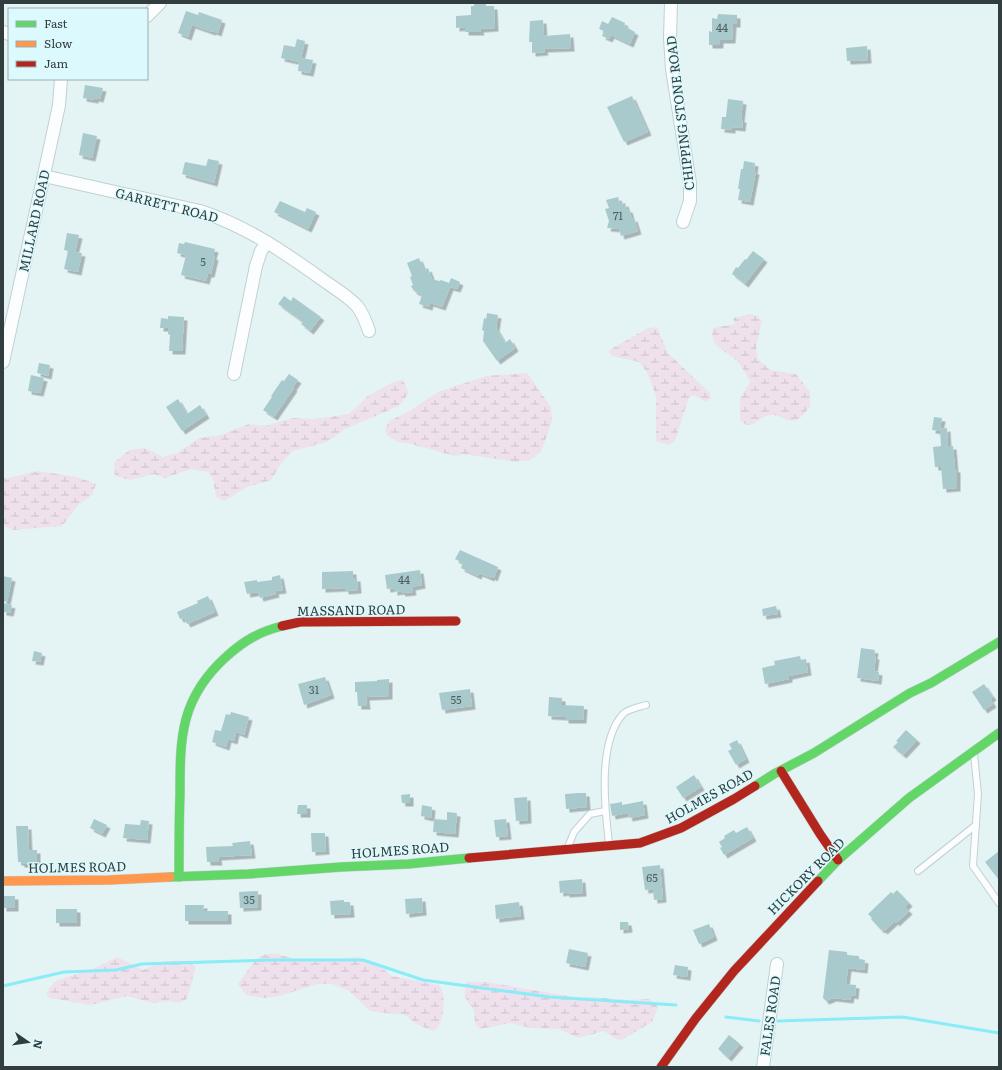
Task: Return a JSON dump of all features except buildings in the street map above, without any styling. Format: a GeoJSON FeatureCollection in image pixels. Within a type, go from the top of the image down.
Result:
{"type":"FeatureCollection","features":[{"type":"Feature","properties":{"kind":"street"},"geometry":{"type":"LineString","coordinates":[[148,15],[160,3]]}},
{"type":"Feature","properties":{"kind":"street","name":"CHIPPING STONE ROAD"},"geometry":{"type":"LineString","coordinates":[[671,3],[670,38],[672,69],[690,183],[690,201],[683,222]]}},
{"type":"Feature","properties":{"kind":"street","name":"MILLARD ROAD"},"geometry":{"type":"LineString","coordinates":[[3,362],[59,105],[61,80]]}},
{"type":"Feature","properties":{"kind":"street","name":"GARRETT ROAD"},"geometry":{"type":"LineString","coordinates":[[44,176],[200,211],[241,227],[286,254],[357,305],[362,312],[369,331]]}},
{"type":"Feature","properties":{"kind":"street"},"geometry":{"type":"LineString","coordinates":[[234,374],[256,266],[261,251],[267,242]]}},
{"type":"Feature","properties":{"kind":"street","name":"MASSAND ROAD"},"geometry":{"type":"LineString","coordinates":[[179,877],[180,751],[183,730],[188,711],[198,691],[213,669],[253,636],[275,628],[300,622],[456,621]]}},
{"type":"Feature","properties":{"kind":"street","name":"HOLMES ROAD"},"geometry":{"type":"LineString","coordinates":[[3,881],[109,880],[248,874],[408,864],[640,843],[681,828],[851,730],[910,693],[931,683],[999,642]]}},
{"type":"Feature","properties":{"kind":"street","name":"HICKORY ROAD"},"geometry":{"type":"LineString","coordinates":[[661,1067],[696,1018],[734,971],[794,905],[838,860],[909,798],[999,734]]}},
{"type":"Feature","properties":{"kind":"street"},"geometry":{"type":"LineString","coordinates":[[780,771],[838,860]]}},
{"type":"Feature","properties":{"kind":"street","name":"FALES ROAD"},"geometry":{"type":"LineString","coordinates":[[763,1067],[777,964]]}},
{"type":"Feature","properties":{"kind":"lane"},"geometry":{"type":"LineString","coordinates":[[609,846],[604,789],[609,743],[616,724],[624,713],[646,705]]}},
{"type":"Feature","properties":{"kind":"lane"},"geometry":{"type":"LineString","coordinates":[[974,752],[978,794],[973,866],[999,903]]}},
{"type":"Feature","properties":{"kind":"lane"},"geometry":{"type":"LineString","coordinates":[[567,850],[574,832],[590,814],[605,811]]}},
{"type":"Feature","properties":{"kind":"lane"},"geometry":{"type":"LineString","coordinates":[[918,871],[976,825]]}},
{"type":"Feature","properties":{"kind":"green space"},"geometry":{"type":"Polygon","coordinates":[[[749,314],[757,316],[762,321],[756,347],[758,359],[770,370],[796,374],[810,392],[810,407],[796,420],[787,420],[779,416],[768,415],[750,425],[740,421],[740,399],[750,382],[739,363],[716,345],[712,335],[713,328],[735,324],[733,318],[749,314]]]}},
{"type":"Feature","properties":{"kind":"green space"},"geometry":{"type":"Polygon","coordinates":[[[657,327],[668,353],[710,393],[711,398],[705,402],[695,395],[689,397],[675,441],[668,445],[656,441],[656,396],[647,372],[639,362],[612,356],[608,351],[648,328],[657,327]]]}},
{"type":"Feature","properties":{"kind":"green space"},"geometry":{"type":"Polygon","coordinates":[[[527,373],[551,407],[552,421],[541,452],[530,460],[516,462],[463,454],[455,456],[398,442],[387,435],[385,430],[389,421],[408,412],[438,392],[486,376],[527,373]]]}},
{"type":"Feature","properties":{"kind":"green space"},"geometry":{"type":"Polygon","coordinates":[[[403,380],[409,393],[399,406],[345,429],[327,442],[293,451],[282,462],[271,480],[247,487],[224,501],[216,497],[213,479],[208,472],[191,469],[165,478],[154,474],[130,480],[115,476],[114,463],[129,450],[145,448],[163,457],[177,453],[199,438],[221,435],[249,424],[265,426],[293,418],[315,419],[349,414],[368,396],[393,382],[403,380]]]}},
{"type":"Feature","properties":{"kind":"green space"},"geometry":{"type":"Polygon","coordinates":[[[38,471],[77,477],[96,484],[92,495],[78,505],[62,526],[14,530],[6,527],[3,524],[3,479],[38,471]]]}},
{"type":"Feature","properties":{"kind":"green space"},"geometry":{"type":"Polygon","coordinates":[[[266,954],[276,954],[308,962],[358,957],[377,964],[392,976],[439,985],[442,989],[444,1002],[444,1010],[440,1023],[433,1031],[416,1024],[404,1014],[370,1011],[349,991],[332,984],[317,984],[280,996],[265,998],[246,995],[238,984],[257,959],[266,954]]]}},
{"type":"Feature","properties":{"kind":"green space"},"geometry":{"type":"Polygon","coordinates":[[[117,957],[143,970],[164,961],[188,961],[196,967],[187,999],[179,1003],[170,1001],[153,1003],[127,996],[91,1005],[49,998],[46,993],[54,982],[95,968],[117,957]]]}},
{"type":"Feature","properties":{"kind":"green space"},"geometry":{"type":"Polygon","coordinates":[[[467,982],[486,982],[581,998],[594,997],[626,1000],[649,999],[658,1007],[652,1022],[621,1040],[616,1039],[604,1031],[578,1038],[559,1029],[531,1028],[510,1023],[481,1029],[475,1023],[474,1012],[465,997],[467,982]]]}},
{"type":"Feature","properties":{"kind":"waterway"},"geometry":{"type":"LineString","coordinates":[[3,986],[64,972],[116,970],[142,964],[272,960],[363,960],[423,980],[550,997],[676,1005]]}},
{"type":"Feature","properties":{"kind":"waterway"},"geometry":{"type":"LineString","coordinates":[[726,1017],[759,1021]]}},
{"type":"Feature","properties":{"kind":"waterway"},"geometry":{"type":"LineString","coordinates":[[778,1021],[903,1017],[999,1033]]}},
{"type":"Feature","properties":{"kind":"traffic: fast"},"geometry":{"type":"LineString","coordinates":[[179,877],[182,737],[191,703],[211,672],[234,650],[259,634],[282,626]]}},
{"type":"Feature","properties":{"kind":"traffic: fast"},"geometry":{"type":"LineString","coordinates":[[755,786],[814,753],[910,693],[931,683],[999,642]]}},
{"type":"Feature","properties":{"kind":"traffic: fast"},"geometry":{"type":"LineString","coordinates":[[818,881],[838,860],[909,798],[999,733]]}},
{"type":"Feature","properties":{"kind":"traffic: fast"},"geometry":{"type":"LineString","coordinates":[[170,877],[248,874],[408,864],[469,858]]}},
{"type":"Feature","properties":{"kind":"traffic: slow"},"geometry":{"type":"LineString","coordinates":[[3,881],[109,880],[170,877]]}},
{"type":"Feature","properties":{"kind":"traffic: jam"},"geometry":{"type":"LineString","coordinates":[[282,626],[300,622],[456,621]]}},
{"type":"Feature","properties":{"kind":"traffic: jam"},"geometry":{"type":"LineString","coordinates":[[781,771],[838,860]]}},
{"type":"Feature","properties":{"kind":"traffic: jam"},"geometry":{"type":"LineString","coordinates":[[469,858],[640,843],[681,828],[755,786]]}},
{"type":"Feature","properties":{"kind":"traffic: jam"},"geometry":{"type":"LineString","coordinates":[[661,1067],[696,1018],[734,971],[818,881]]}}]}
